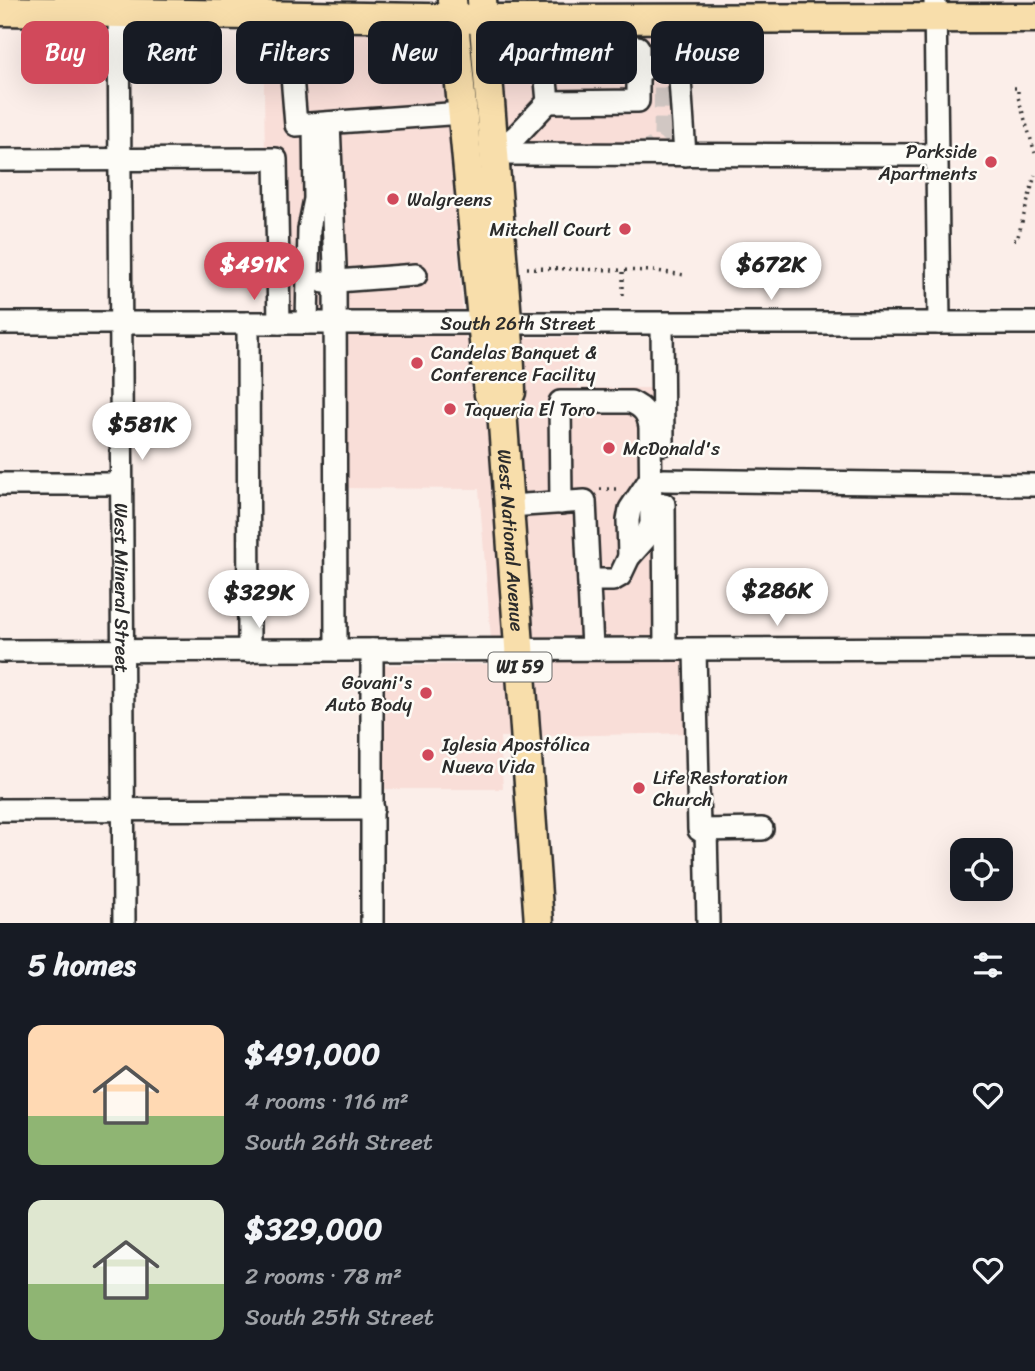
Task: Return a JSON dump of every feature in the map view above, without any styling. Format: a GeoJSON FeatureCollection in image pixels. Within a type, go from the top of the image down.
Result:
{"type":"FeatureCollection","features":[{"type":"Feature","properties":{"kind":"main road"},"geometry":{"type":"LineString","coordinates":[[0,11],[119,6],[293,15],[483,9],[540,18],[680,17],[935,9],[1035,18]]}},
{"type":"Feature","properties":{"kind":"main road","name":"West National Avenue"},"geometry":{"type":"LineString","coordinates":[[452,9],[462,113],[494,324]]}},
{"type":"Feature","properties":{"kind":"main road","name":"West National Avenue"},"geometry":{"type":"LineString","coordinates":[[483,9],[495,155],[494,324],[489,395],[502,410],[539,923]]}},
{"type":"Feature","properties":{"kind":"street","name":"West Mineral Street"},"geometry":{"type":"LineString","coordinates":[[119,6],[124,923]]}},
{"type":"Feature","properties":{"kind":"street"},"geometry":{"type":"LineString","coordinates":[[935,9],[939,323]]}},
{"type":"Feature","properties":{"kind":"street"},"geometry":{"type":"LineString","coordinates":[[293,15],[292,76],[296,125],[462,113]]}},
{"type":"Feature","properties":{"kind":"street"},"geometry":{"type":"LineString","coordinates":[[638,73],[665,57],[680,17]]}},
{"type":"Feature","properties":{"kind":"street"},"geometry":{"type":"LineString","coordinates":[[680,17],[685,155]]}},
{"type":"Feature","properties":{"kind":"street"},"geometry":{"type":"LineString","coordinates":[[495,155],[548,102],[638,101],[637,47]]}},
{"type":"Feature","properties":{"kind":"street"},"geometry":{"type":"LineString","coordinates":[[546,84],[548,102]]}},
{"type":"Feature","properties":{"kind":"street"},"geometry":{"type":"LineString","coordinates":[[307,323],[309,229],[315,200],[322,123]]}},
{"type":"Feature","properties":{"kind":"street"},"geometry":{"type":"LineString","coordinates":[[322,123],[334,202],[336,650]]}},
{"type":"Feature","properties":{"kind":"street"},"geometry":{"type":"LineString","coordinates":[[495,155],[937,155]]}},
{"type":"Feature","properties":{"kind":"street"},"geometry":{"type":"LineString","coordinates":[[0,160],[276,159],[279,323]]}},
{"type":"Feature","properties":{"kind":"street"},"geometry":{"type":"LineString","coordinates":[[308,282],[416,275]]}},
{"type":"Feature","properties":{"kind":"street","name":"South 26th Street"},"geometry":{"type":"LineString","coordinates":[[0,323],[1035,323]]}},
{"type":"Feature","properties":{"kind":"street"},"geometry":{"type":"LineString","coordinates":[[248,323],[249,652]]}},
{"type":"Feature","properties":{"kind":"street"},"geometry":{"type":"LineString","coordinates":[[662,324],[657,480],[665,649]]}},
{"type":"Feature","properties":{"kind":"street"},"geometry":{"type":"LineString","coordinates":[[561,502],[559,402],[631,402],[641,407],[648,415],[657,480],[651,524],[645,539],[629,557],[620,576],[612,580],[589,580]]}},
{"type":"Feature","properties":{"kind":"street"},"geometry":{"type":"LineString","coordinates":[[657,480],[1035,485]]}},
{"type":"Feature","properties":{"kind":"street"},"geometry":{"type":"LineString","coordinates":[[0,484],[121,484]]}},
{"type":"Feature","properties":{"kind":"street"},"geometry":{"type":"LineString","coordinates":[[509,506],[585,501],[592,648]]}},
{"type":"Feature","properties":{"kind":"street"},"geometry":{"type":"LineString","coordinates":[[0,651],[1035,648]]}},
{"type":"Feature","properties":{"kind":"street"},"geometry":{"type":"LineString","coordinates":[[372,650],[372,923]]}},
{"type":"Feature","properties":{"kind":"street"},"geometry":{"type":"LineString","coordinates":[[695,650],[699,830],[762,829]]}},
{"type":"Feature","properties":{"kind":"street"},"geometry":{"type":"LineString","coordinates":[[0,810],[373,809]]}},
{"type":"Feature","properties":{"kind":"street"},"geometry":{"type":"LineString","coordinates":[[706,829],[708,923]]}},
{"type":"Feature","properties":{"kind":"path"},"geometry":{"type":"LineString","coordinates":[[1014,88],[1018,88],[1018,97],[1035,153]]}},
{"type":"Feature","properties":{"kind":"path"},"geometry":{"type":"LineString","coordinates":[[1014,240],[1017,240],[1035,175]]}},
{"type":"Feature","properties":{"kind":"path"},"geometry":{"type":"LineString","coordinates":[[527,268],[657,271],[685,275]]}},
{"type":"Feature","properties":{"kind":"path"},"geometry":{"type":"LineString","coordinates":[[623,272],[623,299]]}},
{"type":"Feature","properties":{"kind":"path"},"geometry":{"type":"LineString","coordinates":[[595,489],[628,489]]}},
{"type":"Feature","properties":{"kind":"shaded area"},"geometry":{"type":"Polygon","coordinates":[[[691,18],[691,21],[651,21],[651,84],[691,84],[691,155],[495,154],[489,84],[637,84],[637,21],[484,19],[691,18]]]}},
{"type":"Feature","properties":{"kind":"shaded area"},"geometry":{"type":"Polygon","coordinates":[[[354,25],[368,25],[368,84],[445,84],[465,339],[578,337],[578,388],[663,388],[665,649],[695,650],[693,733],[500,737],[503,789],[378,789],[380,665],[493,664],[479,489],[336,488],[335,324],[279,323],[265,159],[264,84],[354,84],[354,25]]]}},
{"type":"Feature","properties":{"kind":"tunnel"},"geometry":{"type":"LineString","coordinates":[[636,154],[652,149],[664,136],[665,84]]}},
{"type":"Feature","properties":{"kind":"place","name":"Parkside Apartments"},"geometry":{"type":"Point","coordinates":[991,162]}},
{"type":"Feature","properties":{"kind":"place","name":"Walgreens"},"geometry":{"type":"Point","coordinates":[393,199]}},
{"type":"Feature","properties":{"kind":"place","name":"Mitchell Court"},"geometry":{"type":"Point","coordinates":[625,229]}},
{"type":"Feature","properties":{"kind":"place","name":"Candelas Banquet & Conference Facility"},"geometry":{"type":"Point","coordinates":[417,363]}},
{"type":"Feature","properties":{"kind":"place","name":"Taqueria El Toro"},"geometry":{"type":"Point","coordinates":[450,409]}},
{"type":"Feature","properties":{"kind":"place","name":"McDonald's"},"geometry":{"type":"Point","coordinates":[609,448]}},
{"type":"Feature","properties":{"kind":"place","name":"Govani's Auto Body"},"geometry":{"type":"Point","coordinates":[426,693]}},
{"type":"Feature","properties":{"kind":"place","name":"Iglesia Apostólica Nueva Vida"},"geometry":{"type":"Point","coordinates":[428,755]}},
{"type":"Feature","properties":{"kind":"place","name":"Life Restoration Church"},"geometry":{"type":"Point","coordinates":[639,788]}}]}
